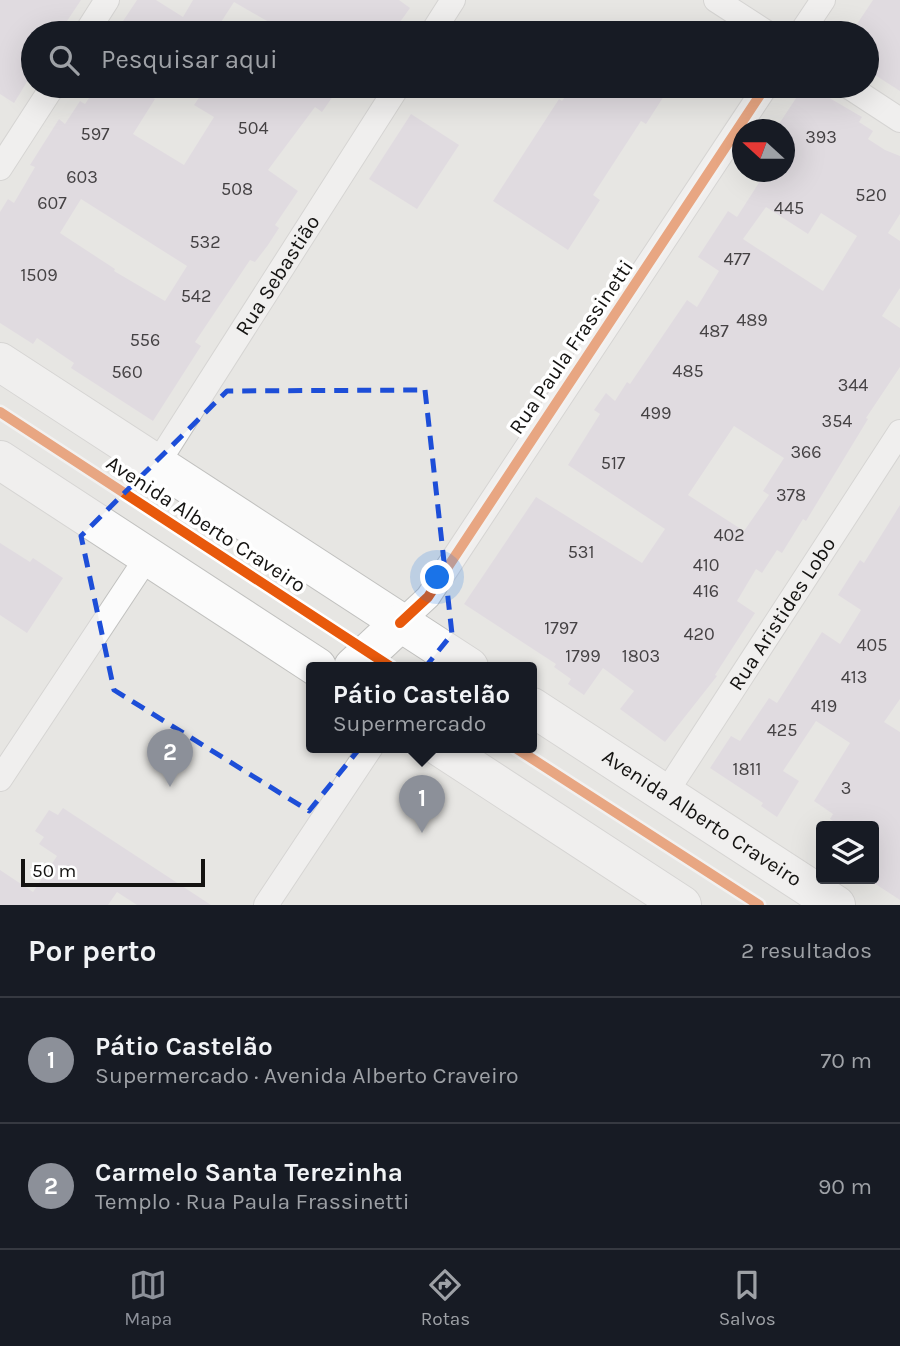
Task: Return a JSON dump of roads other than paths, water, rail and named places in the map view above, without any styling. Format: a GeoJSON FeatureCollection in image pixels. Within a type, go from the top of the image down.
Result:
{"type":"FeatureCollection","features":[{"type":"Feature","properties":{"kind":"main road","name":"Avenida Alberto Craveiro"},"geometry":{"type":"LineString","coordinates":[[0,362],[461,662]]}},
{"type":"Feature","properties":{"kind":"main road"},"geometry":{"type":"LineString","coordinates":[[0,460],[309,662]]}},
{"type":"Feature","properties":{"kind":"main road"},"geometry":{"type":"LineString","coordinates":[[358,662],[400,623]]}},
{"type":"Feature","properties":{"kind":"main road","name":"Avenida Alberto Craveiro"},"geometry":{"type":"LineString","coordinates":[[537,711],[836,905]]}},
{"type":"Feature","properties":{"kind":"main road"},"geometry":{"type":"LineString","coordinates":[[449,753],[682,905]]}},
{"type":"Feature","properties":{"kind":"street"},"geometry":{"type":"LineString","coordinates":[[94,21],[107,0]]}},
{"type":"Feature","properties":{"kind":"street"},"geometry":{"type":"LineString","coordinates":[[440,21],[453,0]]}},
{"type":"Feature","properties":{"kind":"street"},"geometry":{"type":"LineString","coordinates":[[716,0],[748,21]]}},
{"type":"Feature","properties":{"kind":"street"},"geometry":{"type":"LineString","coordinates":[[809,21],[823,0]]}},
{"type":"Feature","properties":{"kind":"street"},"geometry":{"type":"LineString","coordinates":[[0,169],[44,98]]}},
{"type":"Feature","properties":{"kind":"street","name":"Rua Sebastião"},"geometry":{"type":"LineString","coordinates":[[157,464],[390,98]]}},
{"type":"Feature","properties":{"kind":"street","name":"Rua Paula Frassinetti"},"geometry":{"type":"LineString","coordinates":[[400,623],[428,597],[758,98]]}},
{"type":"Feature","properties":{"kind":"street"},"geometry":{"type":"LineString","coordinates":[[866,98],[900,120]]}},
{"type":"Feature","properties":{"kind":"street","name":"Rua Aristides Lobo"},"geometry":{"type":"LineString","coordinates":[[665,794],[900,432]]}},
{"type":"Feature","properties":{"kind":"street"},"geometry":{"type":"LineString","coordinates":[[0,779],[148,556]]}},
{"type":"Feature","properties":{"kind":"street"},"geometry":{"type":"LineString","coordinates":[[266,905],[367,753]]}},
{"type":"Feature","properties":{"kind":"place","name":"Carmelo Santa Terezinha"},"geometry":{"type":"Point","coordinates":[170,787]}},
{"type":"Feature","properties":{"kind":"place","name":"Pátio Castelão"},"geometry":{"type":"Point","coordinates":[422,833]}}]}
